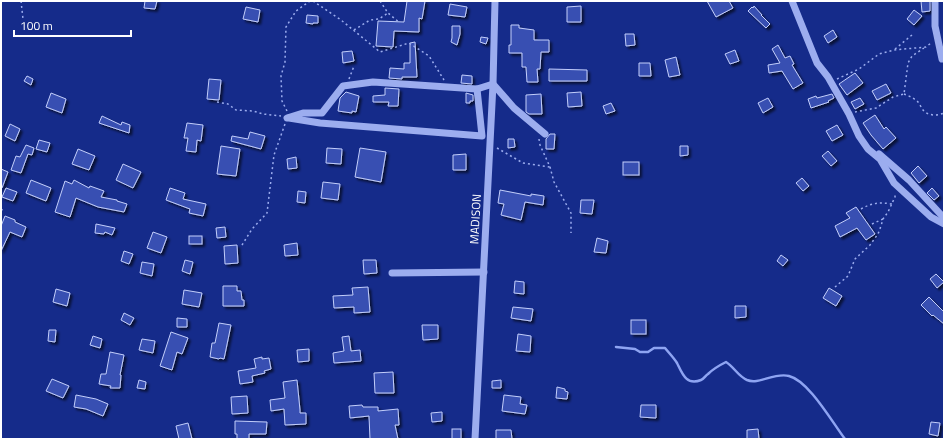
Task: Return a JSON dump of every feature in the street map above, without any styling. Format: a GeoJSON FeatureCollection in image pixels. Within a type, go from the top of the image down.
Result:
{"type":"FeatureCollection","features":[{"type":"Feature","properties":{"kind":"street","name":"MADISON"},"geometry":{"type":"LineString","coordinates":[[475,439],[493,84],[495,1]]}},
{"type":"Feature","properties":{"kind":"street"},"geometry":{"type":"LineString","coordinates":[[792,1],[817,63],[849,114],[859,136],[868,149],[880,159],[894,183],[931,218],[944,224]]}},
{"type":"Feature","properties":{"kind":"street"},"geometry":{"type":"LineString","coordinates":[[935,1],[935,26],[942,59]]}},
{"type":"Feature","properties":{"kind":"street"},"geometry":{"type":"LineString","coordinates":[[287,118],[303,113],[322,113],[343,86],[373,82],[477,88],[493,84],[514,108],[545,134]]}},
{"type":"Feature","properties":{"kind":"street"},"geometry":{"type":"LineString","coordinates":[[287,118],[320,123],[482,136],[477,88]]}},
{"type":"Feature","properties":{"kind":"street"},"geometry":{"type":"LineString","coordinates":[[864,143],[887,160],[909,180],[944,218]]}},
{"type":"Feature","properties":{"kind":"street"},"geometry":{"type":"LineString","coordinates":[[392,273],[484,272]]}},
{"type":"Feature","properties":{"kind":"path"},"geometry":{"type":"LineString","coordinates":[[21,1],[23,19]]}},
{"type":"Feature","properties":{"kind":"path"},"geometry":{"type":"LineString","coordinates":[[242,245],[252,229],[267,213],[274,155],[287,118],[286,110],[282,101],[281,76],[286,62],[286,27],[296,11],[310,1]]}},
{"type":"Feature","properties":{"kind":"path"},"geometry":{"type":"LineString","coordinates":[[313,1],[354,30],[380,52],[410,43],[429,56],[448,86]]}},
{"type":"Feature","properties":{"kind":"path"},"geometry":{"type":"LineString","coordinates":[[380,1],[388,13],[400,23]]}},
{"type":"Feature","properties":{"kind":"path"},"geometry":{"type":"LineString","coordinates":[[354,30],[370,20],[379,20],[388,13]]}},
{"type":"Feature","properties":{"kind":"path"},"geometry":{"type":"LineString","coordinates":[[894,50],[912,35]]}},
{"type":"Feature","properties":{"kind":"path"},"geometry":{"type":"LineString","coordinates":[[904,94],[908,63],[912,56],[938,39]]}},
{"type":"Feature","properties":{"kind":"path"},"geometry":{"type":"LineString","coordinates":[[830,82],[859,69],[879,54],[894,50],[926,47]]}},
{"type":"Feature","properties":{"kind":"path"},"geometry":{"type":"LineString","coordinates":[[346,86],[354,66]]}},
{"type":"Feature","properties":{"kind":"path"},"geometry":{"type":"LineString","coordinates":[[849,114],[876,108],[893,97],[904,94],[912,97],[918,102],[923,110],[928,114],[938,115],[944,113]]}},
{"type":"Feature","properties":{"kind":"path"},"geometry":{"type":"LineString","coordinates":[[217,102],[228,104],[236,110],[253,111],[287,118]]}},
{"type":"Feature","properties":{"kind":"path"},"geometry":{"type":"LineString","coordinates":[[537,127],[540,145],[550,167],[554,182],[571,213],[571,233]]}},
{"type":"Feature","properties":{"kind":"path"},"geometry":{"type":"LineString","coordinates":[[490,144],[523,163],[550,167]]}},
{"type":"Feature","properties":{"kind":"path"},"geometry":{"type":"LineString","coordinates":[[835,287],[848,276],[855,259],[870,245],[878,234],[882,226],[883,219],[895,197],[894,183]]}},
{"type":"Feature","properties":{"kind":"path"},"geometry":{"type":"LineString","coordinates":[[861,209],[867,205],[884,202],[892,204]]}},
{"type":"Feature","properties":{"kind":"path"},"geometry":{"type":"LineString","coordinates":[[872,224],[883,219]]}},
{"type":"Feature","properties":{"kind":"building"},"geometry":{"type":"Polygon","coordinates":[[[145,1],[157,1],[155,9],[144,8],[145,1]]]}},
{"type":"Feature","properties":{"kind":"building"},"geometry":{"type":"Polygon","coordinates":[[[407,1],[425,1],[422,19],[419,18],[419,32],[394,31],[393,47],[376,46],[378,21],[404,22],[407,1]]]}},
{"type":"Feature","properties":{"kind":"building"},"geometry":{"type":"Polygon","coordinates":[[[707,1],[729,1],[733,8],[716,17],[707,1]]]}},
{"type":"Feature","properties":{"kind":"building"},"geometry":{"type":"Polygon","coordinates":[[[921,1],[930,1],[930,11],[922,12],[921,1]]]}},
{"type":"Feature","properties":{"kind":"building"},"geometry":{"type":"Polygon","coordinates":[[[450,4],[467,7],[465,17],[448,15],[450,4]]]}},
{"type":"Feature","properties":{"kind":"building"},"geometry":{"type":"Polygon","coordinates":[[[581,6],[581,22],[567,22],[567,7],[581,6]]]}},
{"type":"Feature","properties":{"kind":"building"},"geometry":{"type":"Polygon","coordinates":[[[754,6],[770,24],[766,28],[748,11],[754,6]]]}},
{"type":"Feature","properties":{"kind":"building"},"geometry":{"type":"Polygon","coordinates":[[[246,7],[260,10],[258,22],[243,19],[246,7]]]}},
{"type":"Feature","properties":{"kind":"building"},"geometry":{"type":"Polygon","coordinates":[[[914,10],[922,16],[914,25],[907,19],[914,10]]]}},
{"type":"Feature","properties":{"kind":"building"},"geometry":{"type":"Polygon","coordinates":[[[307,15],[318,16],[318,23],[306,23],[307,15]]]}},
{"type":"Feature","properties":{"kind":"building"},"geometry":{"type":"Polygon","coordinates":[[[511,25],[519,25],[519,28],[534,30],[534,40],[549,40],[549,52],[541,52],[540,69],[537,69],[538,82],[527,82],[526,67],[522,67],[522,53],[509,53],[509,45],[511,45],[511,25]]]}},
{"type":"Feature","properties":{"kind":"building"},"geometry":{"type":"Polygon","coordinates":[[[452,26],[460,26],[460,34],[457,45],[451,42],[452,26]]]}},
{"type":"Feature","properties":{"kind":"building"},"geometry":{"type":"Polygon","coordinates":[[[833,30],[837,37],[828,43],[824,36],[833,30]]]}},
{"type":"Feature","properties":{"kind":"building"},"geometry":{"type":"Polygon","coordinates":[[[625,34],[634,34],[635,45],[626,46],[625,34]]]}},
{"type":"Feature","properties":{"kind":"building"},"geometry":{"type":"Polygon","coordinates":[[[481,37],[488,38],[486,44],[480,42],[481,37]]]}},
{"type":"Feature","properties":{"kind":"building"},"geometry":{"type":"Polygon","coordinates":[[[415,42],[417,77],[402,77],[402,79],[389,78],[390,68],[404,69],[404,63],[410,63],[410,43],[415,42]]]}},
{"type":"Feature","properties":{"kind":"building"},"geometry":{"type":"Polygon","coordinates":[[[778,45],[785,58],[790,56],[794,64],[792,65],[803,83],[793,89],[782,71],[769,73],[768,65],[780,63],[772,49],[778,45]]]}},
{"type":"Feature","properties":{"kind":"building"},"geometry":{"type":"Polygon","coordinates":[[[735,50],[739,61],[730,64],[725,54],[735,50]]]}},
{"type":"Feature","properties":{"kind":"building"},"geometry":{"type":"Polygon","coordinates":[[[352,51],[354,61],[343,63],[342,52],[352,51]]]}},
{"type":"Feature","properties":{"kind":"building"},"geometry":{"type":"Polygon","coordinates":[[[676,57],[680,75],[669,77],[665,60],[676,57]]]}},
{"type":"Feature","properties":{"kind":"building"},"geometry":{"type":"Polygon","coordinates":[[[639,63],[650,63],[651,76],[639,76],[639,63]]]}},
{"type":"Feature","properties":{"kind":"building"},"geometry":{"type":"Polygon","coordinates":[[[549,69],[587,70],[587,81],[549,81],[549,69]]]}},
{"type":"Feature","properties":{"kind":"building"},"geometry":{"type":"Polygon","coordinates":[[[855,73],[863,83],[847,95],[839,84],[855,73]]]}},
{"type":"Feature","properties":{"kind":"building"},"geometry":{"type":"Polygon","coordinates":[[[462,75],[472,76],[472,84],[461,83],[462,75]]]}},
{"type":"Feature","properties":{"kind":"building"},"geometry":{"type":"Polygon","coordinates":[[[27,76],[33,79],[31,85],[24,81],[27,76]]]}},
{"type":"Feature","properties":{"kind":"building"},"geometry":{"type":"Polygon","coordinates":[[[209,79],[221,80],[219,100],[207,99],[209,79]]]}},
{"type":"Feature","properties":{"kind":"building"},"geometry":{"type":"Polygon","coordinates":[[[886,84],[891,93],[877,100],[872,91],[886,84]]]}},
{"type":"Feature","properties":{"kind":"building"},"geometry":{"type":"Polygon","coordinates":[[[385,88],[399,89],[398,106],[388,106],[389,102],[373,102],[373,96],[385,95],[385,88]]]}},
{"type":"Feature","properties":{"kind":"building"},"geometry":{"type":"Polygon","coordinates":[[[346,92],[359,96],[356,112],[352,111],[352,113],[338,111],[340,98],[346,92]]]}},
{"type":"Feature","properties":{"kind":"building"},"geometry":{"type":"Polygon","coordinates":[[[581,92],[582,106],[568,107],[567,93],[581,92]]]}},
{"type":"Feature","properties":{"kind":"building"},"geometry":{"type":"Polygon","coordinates":[[[51,93],[66,99],[62,113],[46,107],[51,93]]]}},
{"type":"Feature","properties":{"kind":"building"},"geometry":{"type":"Polygon","coordinates":[[[466,93],[473,95],[473,101],[470,101],[470,103],[466,103],[466,93]]]}},
{"type":"Feature","properties":{"kind":"building"},"geometry":{"type":"Polygon","coordinates":[[[541,94],[542,114],[529,114],[526,112],[526,95],[541,94]]]}},
{"type":"Feature","properties":{"kind":"building"},"geometry":{"type":"Polygon","coordinates":[[[832,94],[834,98],[828,101],[829,102],[811,108],[808,99],[816,96],[817,98],[832,94]]]}},
{"type":"Feature","properties":{"kind":"building"},"geometry":{"type":"Polygon","coordinates":[[[768,98],[773,107],[763,113],[758,103],[768,98]]]}},
{"type":"Feature","properties":{"kind":"building"},"geometry":{"type":"Polygon","coordinates":[[[860,98],[864,104],[855,109],[851,102],[860,98]]]}},
{"type":"Feature","properties":{"kind":"building"},"geometry":{"type":"Polygon","coordinates":[[[611,103],[615,111],[606,114],[603,106],[611,103]]]}},
{"type":"Feature","properties":{"kind":"building"},"geometry":{"type":"Polygon","coordinates":[[[875,115],[884,129],[886,127],[896,138],[883,149],[863,123],[875,115]]]}},
{"type":"Feature","properties":{"kind":"building"},"geometry":{"type":"Polygon","coordinates":[[[102,116],[121,125],[122,122],[130,125],[129,133],[99,123],[102,116]]]}},
{"type":"Feature","properties":{"kind":"building"},"geometry":{"type":"Polygon","coordinates":[[[187,123],[203,125],[201,141],[197,140],[196,152],[186,151],[188,138],[184,138],[187,123]]]}},
{"type":"Feature","properties":{"kind":"building"},"geometry":{"type":"Polygon","coordinates":[[[10,124],[20,129],[15,141],[5,136],[10,124]]]}},
{"type":"Feature","properties":{"kind":"building"},"geometry":{"type":"Polygon","coordinates":[[[837,125],[843,135],[832,141],[826,131],[837,125]]]}},
{"type":"Feature","properties":{"kind":"building"},"geometry":{"type":"Polygon","coordinates":[[[250,132],[265,136],[261,149],[231,141],[232,136],[248,139],[250,132]]]}},
{"type":"Feature","properties":{"kind":"building"},"geometry":{"type":"Polygon","coordinates":[[[550,134],[555,134],[554,149],[546,149],[546,139],[550,134]]]}},
{"type":"Feature","properties":{"kind":"building"},"geometry":{"type":"Polygon","coordinates":[[[508,139],[514,139],[515,147],[508,148],[508,139]]]}},
{"type":"Feature","properties":{"kind":"building"},"geometry":{"type":"Polygon","coordinates":[[[39,140],[50,143],[47,152],[36,149],[39,140]]]}},
{"type":"Feature","properties":{"kind":"building"},"geometry":{"type":"Polygon","coordinates":[[[26,145],[34,148],[32,155],[28,154],[21,173],[11,170],[16,156],[20,157],[26,145]]]}},
{"type":"Feature","properties":{"kind":"building"},"geometry":{"type":"Polygon","coordinates":[[[221,146],[240,149],[236,176],[217,174],[221,146]]]}},
{"type":"Feature","properties":{"kind":"building"},"geometry":{"type":"Polygon","coordinates":[[[680,146],[688,146],[688,155],[680,156],[680,146]]]}},
{"type":"Feature","properties":{"kind":"building"},"geometry":{"type":"Polygon","coordinates":[[[327,148],[342,149],[341,164],[326,163],[327,148]]]}},
{"type":"Feature","properties":{"kind":"building"},"geometry":{"type":"Polygon","coordinates":[[[360,148],[386,152],[381,182],[355,177],[360,148]]]}},
{"type":"Feature","properties":{"kind":"building"},"geometry":{"type":"Polygon","coordinates":[[[78,149],[95,156],[89,170],[72,164],[78,149]]]}},
{"type":"Feature","properties":{"kind":"building"},"geometry":{"type":"Polygon","coordinates":[[[828,151],[837,161],[831,166],[822,156],[828,151]]]}},
{"type":"Feature","properties":{"kind":"building"},"geometry":{"type":"Polygon","coordinates":[[[466,154],[466,170],[453,170],[453,155],[466,154]]]}},
{"type":"Feature","properties":{"kind":"building"},"geometry":{"type":"Polygon","coordinates":[[[296,157],[297,168],[288,169],[287,159],[296,157]]]}},
{"type":"Feature","properties":{"kind":"building"},"geometry":{"type":"Polygon","coordinates":[[[623,162],[639,162],[639,175],[623,175],[623,162]]]}},
{"type":"Feature","properties":{"kind":"building"},"geometry":{"type":"Polygon","coordinates":[[[123,164],[141,172],[133,188],[116,180],[123,164]]]}},
{"type":"Feature","properties":{"kind":"building"},"geometry":{"type":"Polygon","coordinates":[[[918,166],[927,176],[919,183],[911,173],[918,166]]]}},
{"type":"Feature","properties":{"kind":"building"},"geometry":{"type":"Polygon","coordinates":[[[1,169],[8,172],[2,188],[1,188],[1,169]]]}},
{"type":"Feature","properties":{"kind":"building"},"geometry":{"type":"Polygon","coordinates":[[[802,178],[809,186],[803,191],[796,183],[802,178]]]}},
{"type":"Feature","properties":{"kind":"building"},"geometry":{"type":"Polygon","coordinates":[[[31,180],[51,188],[46,201],[26,193],[31,180]]]}},
{"type":"Feature","properties":{"kind":"building"},"geometry":{"type":"Polygon","coordinates":[[[74,180],[89,188],[90,186],[104,191],[101,197],[117,200],[127,204],[124,212],[98,207],[76,198],[70,217],[55,212],[65,181],[72,184],[74,180]]]}},
{"type":"Feature","properties":{"kind":"building"},"geometry":{"type":"Polygon","coordinates":[[[323,182],[340,184],[338,200],[321,198],[323,182]]]}},
{"type":"Feature","properties":{"kind":"building"},"geometry":{"type":"Polygon","coordinates":[[[6,188],[17,192],[13,201],[2,197],[6,188]]]}},
{"type":"Feature","properties":{"kind":"building"},"geometry":{"type":"Polygon","coordinates":[[[170,188],[185,193],[183,199],[206,204],[203,216],[189,213],[190,209],[166,200],[170,188]]]}},
{"type":"Feature","properties":{"kind":"building"},"geometry":{"type":"Polygon","coordinates":[[[932,188],[939,196],[934,200],[927,193],[932,188]]]}},
{"type":"Feature","properties":{"kind":"building"},"geometry":{"type":"Polygon","coordinates":[[[500,190],[531,196],[531,194],[544,196],[543,205],[525,202],[521,220],[501,215],[504,204],[498,203],[500,190]]]}},
{"type":"Feature","properties":{"kind":"building"},"geometry":{"type":"Polygon","coordinates":[[[298,191],[306,192],[305,203],[297,202],[298,191]]]}},
{"type":"Feature","properties":{"kind":"building"},"geometry":{"type":"Polygon","coordinates":[[[581,200],[594,200],[592,214],[580,213],[581,200]]]}},
{"type":"Feature","properties":{"kind":"building"},"geometry":{"type":"Polygon","coordinates":[[[856,207],[875,234],[866,240],[857,228],[840,237],[835,226],[850,218],[846,213],[856,207]]]}},
{"type":"Feature","properties":{"kind":"building"},"geometry":{"type":"Polygon","coordinates":[[[5,216],[26,227],[22,237],[10,232],[1,251],[1,226],[5,216]]]}},
{"type":"Feature","properties":{"kind":"building"},"geometry":{"type":"Polygon","coordinates":[[[96,224],[115,228],[112,235],[105,232],[104,234],[95,233],[96,224]]]}},
{"type":"Feature","properties":{"kind":"building"},"geometry":{"type":"Polygon","coordinates":[[[225,227],[226,237],[217,238],[216,228],[225,227]]]}},
{"type":"Feature","properties":{"kind":"building"},"geometry":{"type":"Polygon","coordinates":[[[153,232],[167,237],[161,253],[147,248],[153,232]]]}},
{"type":"Feature","properties":{"kind":"building"},"geometry":{"type":"Polygon","coordinates":[[[189,236],[202,236],[202,244],[189,244],[189,236]]]}},
{"type":"Feature","properties":{"kind":"building"},"geometry":{"type":"Polygon","coordinates":[[[597,238],[608,241],[606,253],[594,252],[597,238]]]}},
{"type":"Feature","properties":{"kind":"building"},"geometry":{"type":"Polygon","coordinates":[[[297,243],[298,255],[285,256],[284,245],[297,243]]]}},
{"type":"Feature","properties":{"kind":"building"},"geometry":{"type":"Polygon","coordinates":[[[237,245],[238,263],[225,264],[224,246],[237,245]]]}},
{"type":"Feature","properties":{"kind":"building"},"geometry":{"type":"Polygon","coordinates":[[[124,251],[133,254],[129,264],[121,261],[124,251]]]}},
{"type":"Feature","properties":{"kind":"building"},"geometry":{"type":"Polygon","coordinates":[[[781,255],[788,260],[783,266],[777,261],[781,255]]]}},
{"type":"Feature","properties":{"kind":"building"},"geometry":{"type":"Polygon","coordinates":[[[185,260],[193,262],[190,274],[182,271],[185,260]]]}},
{"type":"Feature","properties":{"kind":"building"},"geometry":{"type":"Polygon","coordinates":[[[363,260],[376,260],[377,273],[364,274],[363,260]]]}},
{"type":"Feature","properties":{"kind":"building"},"geometry":{"type":"Polygon","coordinates":[[[142,262],[154,264],[152,276],[140,273],[142,262]]]}},
{"type":"Feature","properties":{"kind":"building"},"geometry":{"type":"Polygon","coordinates":[[[936,274],[944,282],[937,288],[930,279],[936,274]]]}},
{"type":"Feature","properties":{"kind":"building"},"geometry":{"type":"Polygon","coordinates":[[[515,281],[524,282],[524,294],[514,293],[515,281]]]}},
{"type":"Feature","properties":{"kind":"building"},"geometry":{"type":"Polygon","coordinates":[[[223,286],[237,286],[237,291],[241,291],[244,306],[223,306],[223,286]]]}},
{"type":"Feature","properties":{"kind":"building"},"geometry":{"type":"Polygon","coordinates":[[[368,287],[370,312],[354,313],[354,307],[334,308],[333,296],[353,295],[352,288],[368,287]]]}},
{"type":"Feature","properties":{"kind":"building"},"geometry":{"type":"Polygon","coordinates":[[[829,288],[842,296],[836,306],[823,298],[829,288]]]}},
{"type":"Feature","properties":{"kind":"building"},"geometry":{"type":"Polygon","coordinates":[[[56,289],[70,293],[67,306],[53,302],[56,289]]]}},
{"type":"Feature","properties":{"kind":"building"},"geometry":{"type":"Polygon","coordinates":[[[184,290],[202,293],[199,307],[182,304],[184,290]]]}},
{"type":"Feature","properties":{"kind":"building"},"geometry":{"type":"Polygon","coordinates":[[[929,297],[944,312],[944,324],[933,315],[932,316],[921,305],[929,297]]]}},
{"type":"Feature","properties":{"kind":"building"},"geometry":{"type":"Polygon","coordinates":[[[735,306],[746,306],[746,317],[735,318],[735,306]]]}},
{"type":"Feature","properties":{"kind":"building"},"geometry":{"type":"Polygon","coordinates":[[[513,307],[533,309],[531,321],[511,318],[513,307]]]}},
{"type":"Feature","properties":{"kind":"building"},"geometry":{"type":"Polygon","coordinates":[[[124,313],[134,318],[130,325],[121,320],[124,313]]]}},
{"type":"Feature","properties":{"kind":"building"},"geometry":{"type":"Polygon","coordinates":[[[177,318],[187,319],[187,327],[177,327],[177,318]]]}},
{"type":"Feature","properties":{"kind":"building"},"geometry":{"type":"Polygon","coordinates":[[[631,320],[646,320],[646,334],[631,334],[631,320]]]}},
{"type":"Feature","properties":{"kind":"building"},"geometry":{"type":"Polygon","coordinates":[[[219,323],[231,325],[224,359],[210,357],[212,343],[215,343],[219,323]]]}},
{"type":"Feature","properties":{"kind":"building"},"geometry":{"type":"Polygon","coordinates":[[[422,325],[438,325],[438,339],[423,340],[422,325]]]}},
{"type":"Feature","properties":{"kind":"building"},"geometry":{"type":"Polygon","coordinates":[[[49,330],[56,330],[55,342],[48,341],[49,330]]]}},
{"type":"Feature","properties":{"kind":"building"},"geometry":{"type":"Polygon","coordinates":[[[171,332],[188,338],[182,354],[177,352],[172,370],[160,366],[171,332]]]}},
{"type":"Feature","properties":{"kind":"building"},"geometry":{"type":"Polygon","coordinates":[[[518,334],[531,336],[530,352],[516,351],[518,334]]]}},
{"type":"Feature","properties":{"kind":"building"},"geometry":{"type":"Polygon","coordinates":[[[93,336],[102,339],[100,348],[90,345],[93,336]]]}},
{"type":"Feature","properties":{"kind":"building"},"geometry":{"type":"Polygon","coordinates":[[[349,336],[351,351],[360,350],[361,361],[334,363],[333,353],[344,351],[342,337],[349,336]]]}},
{"type":"Feature","properties":{"kind":"building"},"geometry":{"type":"Polygon","coordinates":[[[142,339],[155,341],[153,353],[139,350],[142,339]]]}},
{"type":"Feature","properties":{"kind":"building"},"geometry":{"type":"Polygon","coordinates":[[[309,349],[309,361],[298,362],[297,350],[309,349]]]}},
{"type":"Feature","properties":{"kind":"building"},"geometry":{"type":"Polygon","coordinates":[[[110,352],[124,355],[120,375],[120,388],[110,388],[111,386],[99,384],[101,374],[106,374],[110,352]]]}},
{"type":"Feature","properties":{"kind":"building"},"geometry":{"type":"Polygon","coordinates":[[[262,357],[262,359],[269,358],[271,369],[264,371],[265,373],[252,376],[253,382],[240,384],[238,371],[256,368],[254,359],[262,357]]]}},
{"type":"Feature","properties":{"kind":"building"},"geometry":{"type":"Polygon","coordinates":[[[393,372],[394,393],[375,393],[374,373],[393,372]]]}},
{"type":"Feature","properties":{"kind":"building"},"geometry":{"type":"Polygon","coordinates":[[[52,379],[69,386],[63,398],[46,391],[52,379]]]}},
{"type":"Feature","properties":{"kind":"building"},"geometry":{"type":"Polygon","coordinates":[[[139,380],[146,382],[145,389],[137,388],[139,380]]]}},
{"type":"Feature","properties":{"kind":"building"},"geometry":{"type":"Polygon","coordinates":[[[297,380],[300,413],[306,413],[306,424],[285,425],[284,409],[271,411],[270,400],[285,398],[283,382],[297,380]]]}},
{"type":"Feature","properties":{"kind":"building"},"geometry":{"type":"Polygon","coordinates":[[[501,380],[501,388],[492,388],[492,381],[501,380]]]}},
{"type":"Feature","properties":{"kind":"building"},"geometry":{"type":"Polygon","coordinates":[[[557,387],[565,389],[565,391],[568,392],[567,399],[556,398],[557,387]]]}},
{"type":"Feature","properties":{"kind":"building"},"geometry":{"type":"Polygon","coordinates":[[[76,395],[96,399],[108,404],[103,416],[86,409],[74,407],[76,395]]]}},
{"type":"Feature","properties":{"kind":"building"},"geometry":{"type":"Polygon","coordinates":[[[504,395],[521,397],[520,404],[527,405],[525,414],[502,411],[504,395]]]}},
{"type":"Feature","properties":{"kind":"building"},"geometry":{"type":"Polygon","coordinates":[[[247,396],[248,413],[232,414],[231,397],[247,396]]]}},
{"type":"Feature","properties":{"kind":"building"},"geometry":{"type":"Polygon","coordinates":[[[362,405],[363,407],[378,407],[378,411],[398,409],[399,425],[395,425],[398,439],[370,439],[369,416],[350,418],[349,406],[362,405]]]}},
{"type":"Feature","properties":{"kind":"building"},"geometry":{"type":"Polygon","coordinates":[[[641,405],[656,405],[656,418],[640,417],[641,405]]]}},
{"type":"Feature","properties":{"kind":"building"},"geometry":{"type":"Polygon","coordinates":[[[442,412],[442,421],[432,422],[431,413],[442,412]]]}},
{"type":"Feature","properties":{"kind":"building"},"geometry":{"type":"Polygon","coordinates":[[[235,421],[267,422],[266,434],[249,434],[249,439],[237,439],[237,434],[235,434],[235,421]]]}},
{"type":"Feature","properties":{"kind":"building"},"geometry":{"type":"Polygon","coordinates":[[[931,422],[940,423],[938,436],[929,434],[931,422]]]}},
{"type":"Feature","properties":{"kind":"building"},"geometry":{"type":"Polygon","coordinates":[[[188,423],[192,439],[179,439],[176,426],[188,423]]]}},
{"type":"Feature","properties":{"kind":"building"},"geometry":{"type":"Polygon","coordinates":[[[452,429],[461,429],[461,439],[452,439],[452,429]]]}},
{"type":"Feature","properties":{"kind":"building"},"geometry":{"type":"Polygon","coordinates":[[[758,429],[759,439],[747,439],[747,430],[758,429]]]}},
{"type":"Feature","properties":{"kind":"building"},"geometry":{"type":"Polygon","coordinates":[[[496,430],[511,430],[512,439],[496,439],[496,430]]]}},
{"type":"Feature","properties":{"kind":"waterway"},"geometry":{"type":"LineString","coordinates":[[616,347],[635,349],[640,352],[648,352],[654,348],[665,348],[676,361],[685,378],[692,381],[702,380],[714,369],[726,362],[747,380],[757,381],[783,375],[797,379],[820,403],[845,439]]}}]}
